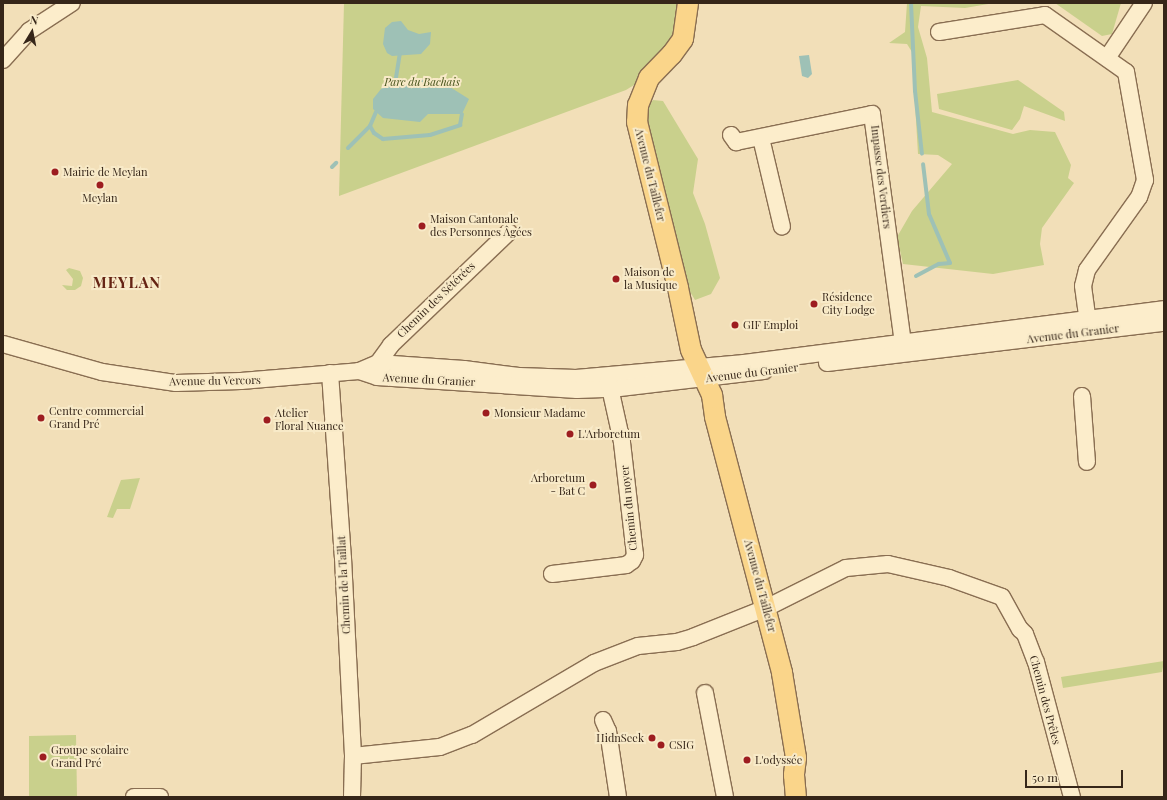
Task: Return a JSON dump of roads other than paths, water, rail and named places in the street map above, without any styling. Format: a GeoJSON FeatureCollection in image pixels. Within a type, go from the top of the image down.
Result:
{"type":"FeatureCollection","features":[{"type":"Feature","properties":{"kind":"main road","name":"Avenue du Taillefer"},"geometry":{"type":"LineString","coordinates":[[688,3],[683,39],[672,54],[649,78],[638,105],[637,122],[678,288],[691,350],[712,395],[715,417],[782,673],[796,758],[794,775],[796,797]]}},
{"type":"Feature","properties":{"kind":"main road","name":"Avenue du Taillefer"},"geometry":{"type":"LineString","coordinates":[[796,758],[804,771],[808,797]]}},
{"type":"Feature","properties":{"kind":"street"},"geometry":{"type":"LineString","coordinates":[[3,60],[29,31],[72,3]]}},
{"type":"Feature","properties":{"kind":"street"},"geometry":{"type":"LineString","coordinates":[[1107,58],[1144,3]]}},
{"type":"Feature","properties":{"kind":"street"},"geometry":{"type":"LineString","coordinates":[[939,32],[1045,15],[1126,72],[1144,180],[1139,198],[1087,270],[1083,286],[1088,326]]}},
{"type":"Feature","properties":{"kind":"street","name":"Impasse des Verdiers"},"geometry":{"type":"LineString","coordinates":[[730,135],[736,142],[872,114],[904,347]]}},
{"type":"Feature","properties":{"kind":"street"},"geometry":{"type":"LineString","coordinates":[[761,138],[782,227]]}},
{"type":"Feature","properties":{"kind":"street","name":"Chemin des Sétérées"},"geometry":{"type":"LineString","coordinates":[[377,370],[394,341],[509,232]]}},
{"type":"Feature","properties":{"kind":"street","name":"Avenue du Granier"},"geometry":{"type":"LineString","coordinates":[[1088,326],[1164,310]]}},
{"type":"Feature","properties":{"kind":"street","name":"Avenue du Granier"},"geometry":{"type":"LineString","coordinates":[[358,371],[377,370],[440,379],[547,389],[702,373],[904,347],[1088,326],[1164,322]]}},
{"type":"Feature","properties":{"kind":"street","name":"Avenue du Vercors"},"geometry":{"type":"LineString","coordinates":[[3,344],[102,372],[152,381],[198,383],[358,371]]}},
{"type":"Feature","properties":{"kind":"street","name":"Chemin de la Taillat"},"geometry":{"type":"LineString","coordinates":[[330,374],[343,558],[353,756],[352,797]]}},
{"type":"Feature","properties":{"kind":"street","name":"Chemin du noyer"},"geometry":{"type":"LineString","coordinates":[[552,574],[626,565],[632,561],[634,555],[622,442],[609,382]]}},
{"type":"Feature","properties":{"kind":"street"},"geometry":{"type":"LineString","coordinates":[[1082,396],[1087,462]]}},
{"type":"Feature","properties":{"kind":"street","name":"Chemin des Prêles"},"geometry":{"type":"LineString","coordinates":[[353,756],[446,744],[472,735],[594,663],[638,646],[677,642],[766,608],[846,568],[888,564],[949,578],[1002,597],[1020,629],[1025,634],[1036,662],[1072,797]]}},
{"type":"Feature","properties":{"kind":"street"},"geometry":{"type":"LineString","coordinates":[[705,693],[725,797]]}},
{"type":"Feature","properties":{"kind":"street"},"geometry":{"type":"LineString","coordinates":[[603,720],[608,731],[618,797]]}},
{"type":"Feature","properties":{"kind":"street"},"geometry":{"type":"LineString","coordinates":[[134,797],[160,797]]}},
{"type":"Feature","properties":{"kind":"water"},"geometry":{"type":"Polygon","coordinates":[[[401,21],[408,30],[419,34],[431,32],[430,44],[421,54],[392,56],[387,53],[383,44],[385,28],[392,22],[401,21]]]}},
{"type":"Feature","properties":{"kind":"water"},"geometry":{"type":"Polygon","coordinates":[[[809,55],[812,74],[808,78],[802,76],[799,56],[809,55]]]}},
{"type":"Feature","properties":{"kind":"water"},"geometry":{"type":"Polygon","coordinates":[[[418,78],[442,82],[469,99],[462,114],[428,114],[420,122],[383,118],[373,109],[373,99],[389,79],[395,84],[418,78]]]}},
{"type":"Feature","properties":{"kind":"waterway"},"geometry":{"type":"LineString","coordinates":[[911,3],[915,91],[922,154]]}},
{"type":"Feature","properties":{"kind":"waterway"},"geometry":{"type":"LineString","coordinates":[[395,84],[400,54]]}},
{"type":"Feature","properties":{"kind":"waterway"},"geometry":{"type":"LineString","coordinates":[[370,126],[376,112]]}},
{"type":"Feature","properties":{"kind":"waterway"},"geometry":{"type":"LineString","coordinates":[[348,148],[370,126],[374,133],[383,139],[430,135],[460,125],[462,114]]}},
{"type":"Feature","properties":{"kind":"waterway"},"geometry":{"type":"LineString","coordinates":[[332,167],[336,163]]}},
{"type":"Feature","properties":{"kind":"waterway"},"geometry":{"type":"LineString","coordinates":[[916,276],[939,264],[950,263],[929,214],[923,164]]}},
{"type":"Feature","properties":{"kind":"place","name":"Mairie de Meylan"},"geometry":{"type":"Point","coordinates":[55,172]}},
{"type":"Feature","properties":{"kind":"place","name":"Meylan"},"geometry":{"type":"Point","coordinates":[100,185]}},
{"type":"Feature","properties":{"kind":"place","name":"Maison Cantonale des Personnes Âgées"},"geometry":{"type":"Point","coordinates":[422,226]}},
{"type":"Feature","properties":{"kind":"place","name":"Maison de la Musique"},"geometry":{"type":"Point","coordinates":[616,279]}},
{"type":"Feature","properties":{"kind":"place","name":"Résidence City Lodge"},"geometry":{"type":"Point","coordinates":[814,304]}},
{"type":"Feature","properties":{"kind":"place","name":"GIF Emploi"},"geometry":{"type":"Point","coordinates":[735,325]}},
{"type":"Feature","properties":{"kind":"place","name":"Monsieur Madame"},"geometry":{"type":"Point","coordinates":[486,413]}},
{"type":"Feature","properties":{"kind":"place","name":"Centre commercial Grand Pré"},"geometry":{"type":"Point","coordinates":[41,418]}},
{"type":"Feature","properties":{"kind":"place","name":"Atelier Floral Nuance"},"geometry":{"type":"Point","coordinates":[267,420]}},
{"type":"Feature","properties":{"kind":"place","name":"L'Arboretum"},"geometry":{"type":"Point","coordinates":[570,434]}},
{"type":"Feature","properties":{"kind":"place","name":"Arboretum - Bat C"},"geometry":{"type":"Point","coordinates":[593,485]}},
{"type":"Feature","properties":{"kind":"place","name":"HidnSeek"},"geometry":{"type":"Point","coordinates":[652,738]}},
{"type":"Feature","properties":{"kind":"place","name":"CSIG"},"geometry":{"type":"Point","coordinates":[661,745]}},
{"type":"Feature","properties":{"kind":"place","name":"Groupe scolaire Grand Pré"},"geometry":{"type":"Point","coordinates":[43,757]}},
{"type":"Feature","properties":{"kind":"place","name":"L'odyssée"},"geometry":{"type":"Point","coordinates":[747,760]}},
{"type":"Feature","properties":{"kind":"district","name":"MEYLAN"},"geometry":{"type":"Point","coordinates":[127,283]}},
{"type":"Feature","properties":{"kind":"park label","name":"Parc du Bachais"},"geometry":{"type":"Point","coordinates":[422,82]}}]}
